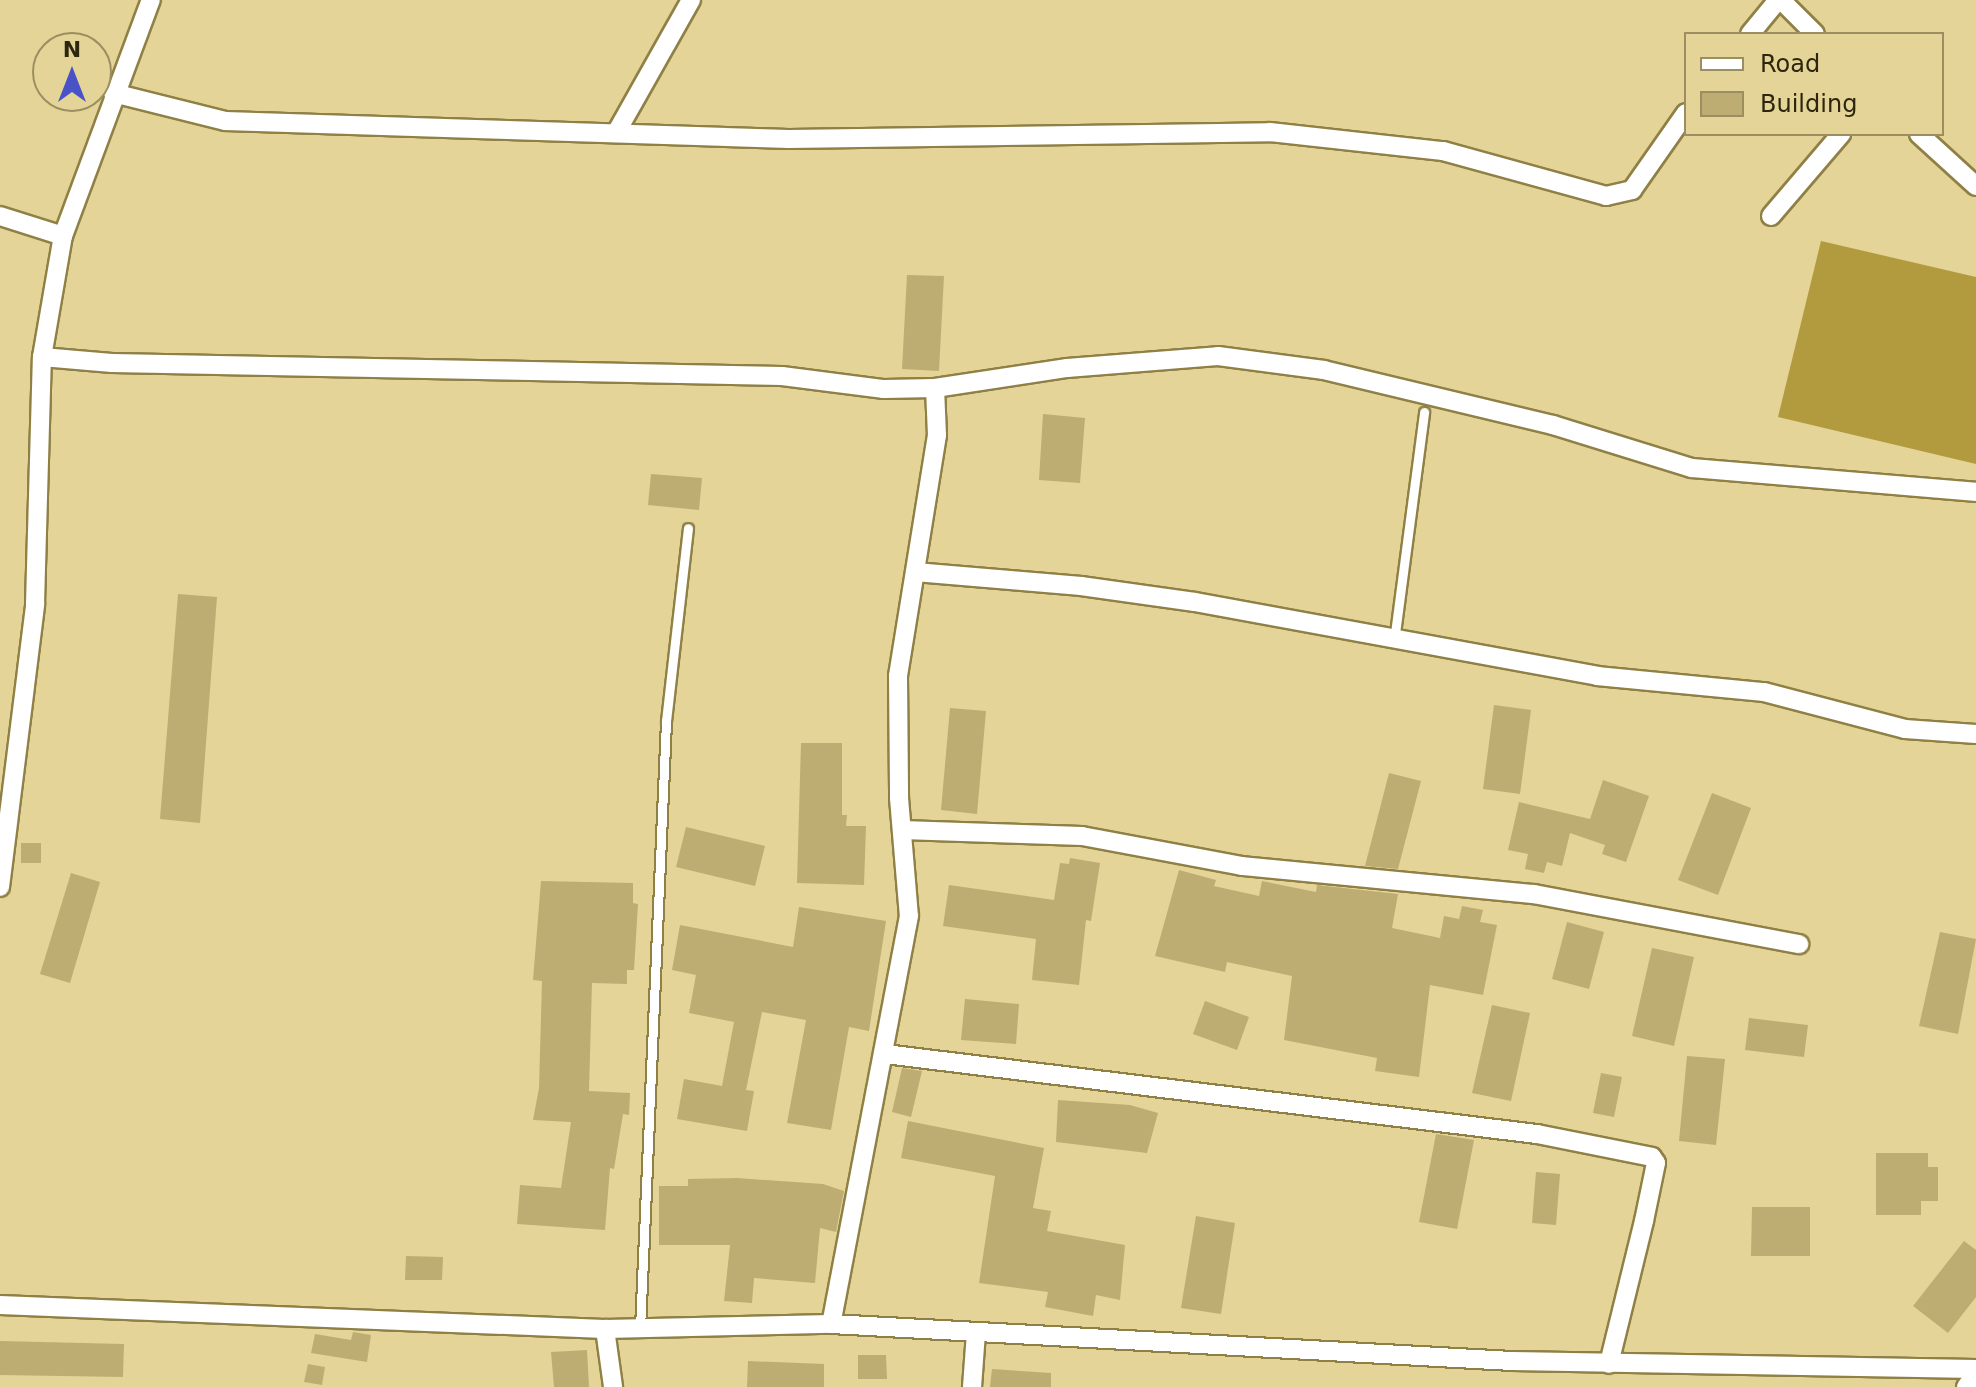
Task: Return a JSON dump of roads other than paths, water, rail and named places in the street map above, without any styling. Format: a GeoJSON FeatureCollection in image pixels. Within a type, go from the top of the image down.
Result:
{"type":"FeatureCollection","features":[{"type":"Feature","properties":{"kind":"street"},"geometry":{"type":"LineString","coordinates":[[0,887],[35,604],[42,357],[63,236],[113,93],[151,0]]}},
{"type":"Feature","properties":{"kind":"street"},"geometry":{"type":"LineString","coordinates":[[616,133],[691,0]]}},
{"type":"Feature","properties":{"kind":"street"},"geometry":{"type":"LineString","coordinates":[[1752,32],[1779,0],[1813,32]]}},
{"type":"Feature","properties":{"kind":"street"},"geometry":{"type":"LineString","coordinates":[[113,93],[225,121],[789,139],[1270,132],[1443,151],[1606,196],[1632,190],[1684,116]]}},
{"type":"Feature","properties":{"kind":"street"},"geometry":{"type":"LineString","coordinates":[[1771,216],[1839,136]]}},
{"type":"Feature","properties":{"kind":"street"},"geometry":{"type":"LineString","coordinates":[[1921,136],[1976,186]]}},
{"type":"Feature","properties":{"kind":"street"},"geometry":{"type":"LineString","coordinates":[[0,216],[63,236]]}},
{"type":"Feature","properties":{"kind":"street"},"geometry":{"type":"LineString","coordinates":[[42,357],[112,363],[782,376],[884,389],[935,388],[1067,368],[1218,356],[1324,370],[1553,425],[1692,468],[1976,492]]}},
{"type":"Feature","properties":{"kind":"street"},"geometry":{"type":"LineString","coordinates":[[831,1324],[909,916],[902,830],[898,676],[937,435],[935,388]]}},
{"type":"Feature","properties":{"kind":"street"},"geometry":{"type":"LineString","coordinates":[[915,572],[1081,586],[1195,602],[1597,676],[1764,692],[1905,729],[1976,734]]}},
{"type":"Feature","properties":{"kind":"street"},"geometry":{"type":"LineString","coordinates":[[902,830],[1082,836],[1242,866],[1534,894],[1799,944]]}},
{"type":"Feature","properties":{"kind":"street"},"geometry":{"type":"LineString","coordinates":[[885,1054],[1537,1134],[1652,1157],[1656,1163],[1609,1364]]}},
{"type":"Feature","properties":{"kind":"street"},"geometry":{"type":"LineString","coordinates":[[0,1305],[605,1329],[831,1324],[1609,1364],[1976,1371]]}},
{"type":"Feature","properties":{"kind":"street"},"geometry":{"type":"LineString","coordinates":[[605,1329],[613,1387]]}},
{"type":"Feature","properties":{"kind":"street"},"geometry":{"type":"LineString","coordinates":[[972,1387],[976,1333]]}},
{"type":"Feature","properties":{"kind":"street"},"geometry":{"type":"LineString","coordinates":[[1966,1387],[1976,1371]]}},
{"type":"Feature","properties":{"kind":"lane"},"geometry":{"type":"LineString","coordinates":[[1394,641],[1424,412]]}},
{"type":"Feature","properties":{"kind":"lane"},"geometry":{"type":"LineString","coordinates":[[640,1329],[666,721],[688,528]]}}]}
